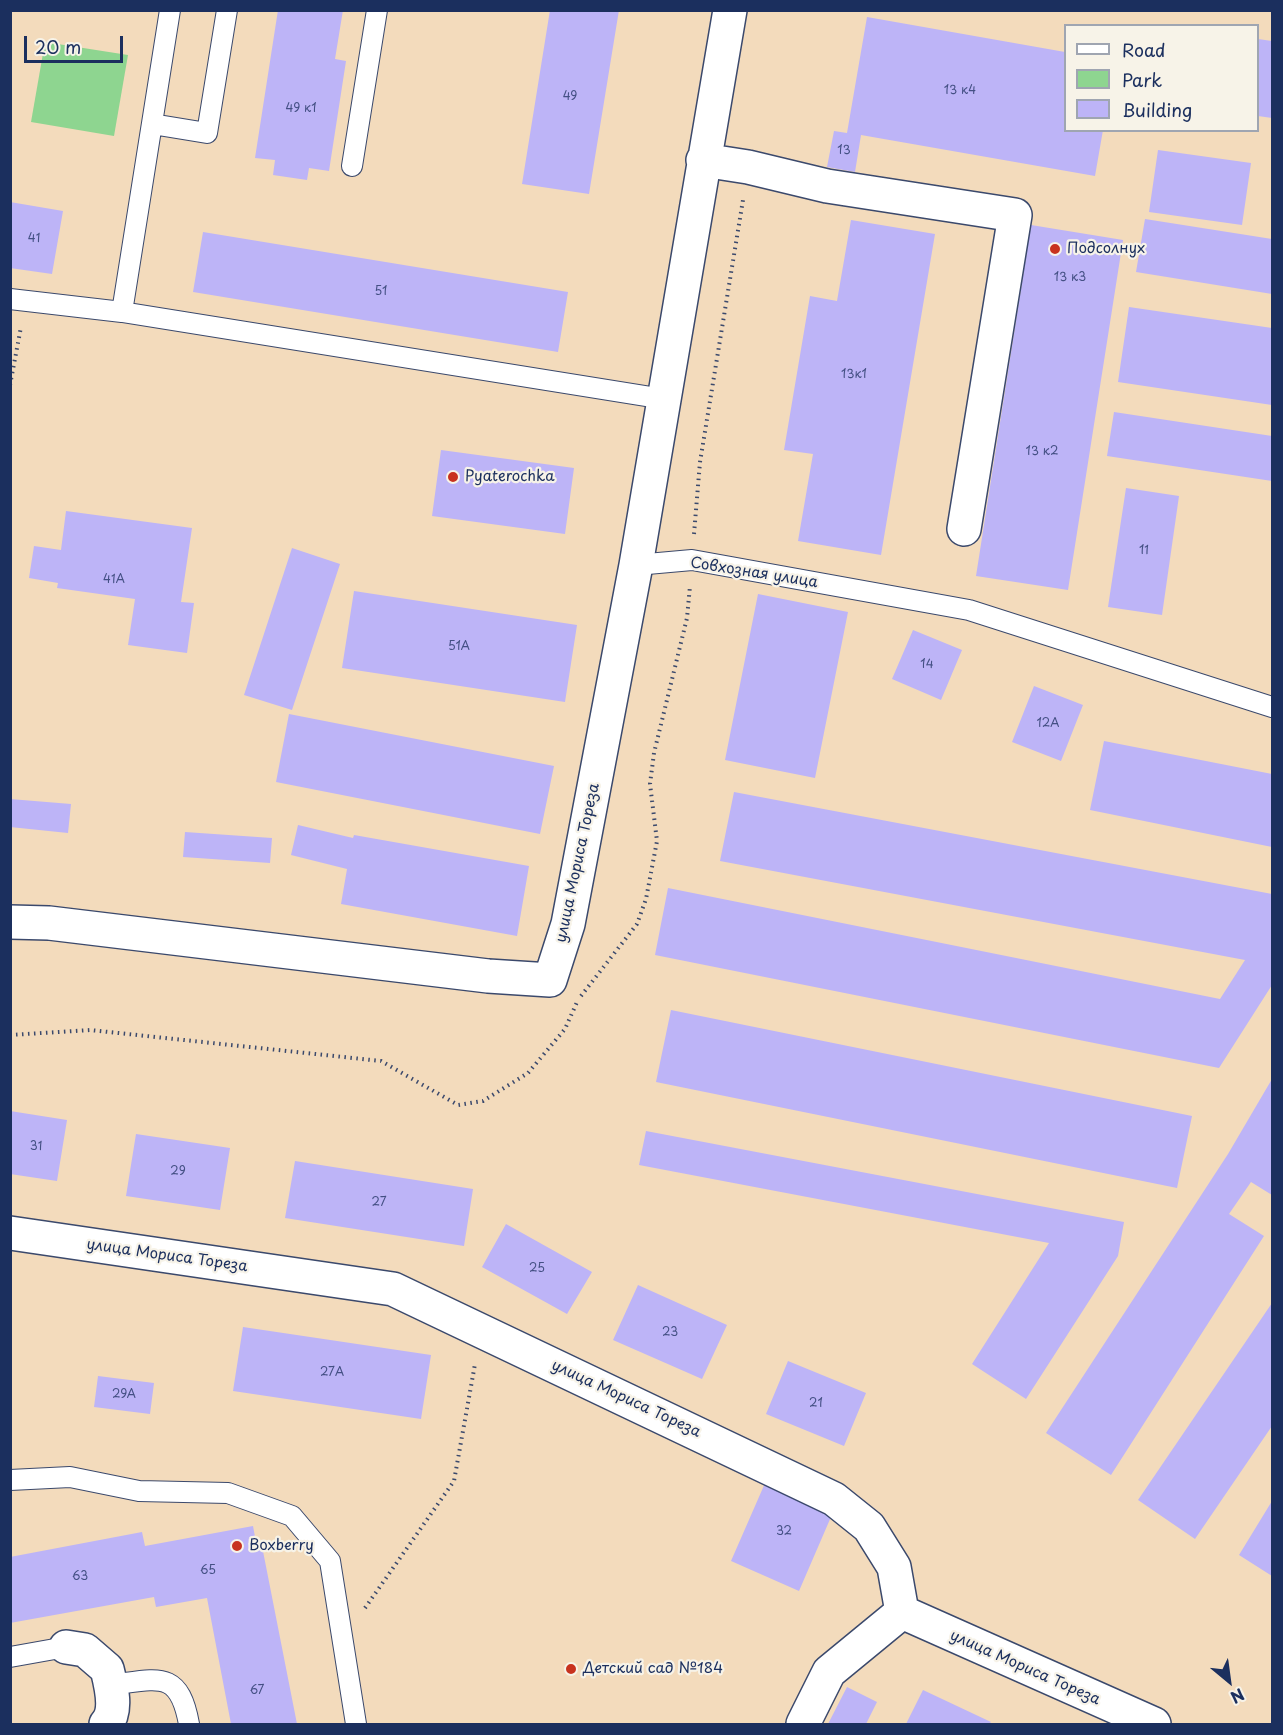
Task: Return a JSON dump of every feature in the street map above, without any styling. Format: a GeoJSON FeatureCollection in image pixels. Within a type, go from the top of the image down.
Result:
{"type":"FeatureCollection","features":[{"type":"Feature","properties":{"kind":"street"},"geometry":{"type":"LineString","coordinates":[[636,565],[730,10]]}},
{"type":"Feature","properties":{"kind":"street"},"geometry":{"type":"LineString","coordinates":[[703,160],[748,167],[827,186],[1015,215],[963,530]]}},
{"type":"Feature","properties":{"kind":"street","name":"улица Мориса Тореза"},"geometry":{"type":"LineString","coordinates":[[10,922],[49,923],[476,974],[550,980],[568,924],[636,565]]}},
{"type":"Feature","properties":{"kind":"street","name":"улица Мориса Тореза"},"geometry":{"type":"LineString","coordinates":[[10,1233],[393,1289],[834,1499],[869,1527],[889,1559],[894,1568],[902,1612],[1154,1725]]}},
{"type":"Feature","properties":{"kind":"street"},"geometry":{"type":"LineString","coordinates":[[803,1725],[829,1672],[902,1612]]}},
{"type":"Feature","properties":{"kind":"street"},"geometry":{"type":"LineString","coordinates":[[66,1647],[85,1650],[108,1669],[112,1703],[110,1720],[106,1725]]}},
{"type":"Feature","properties":{"kind":"lane"},"geometry":{"type":"LineString","coordinates":[[152,124],[207,133],[227,10]]}},
{"type":"Feature","properties":{"kind":"lane"},"geometry":{"type":"LineString","coordinates":[[352,166],[377,10]]}},
{"type":"Feature","properties":{"kind":"lane"},"geometry":{"type":"LineString","coordinates":[[122,312],[168,11]]}},
{"type":"Feature","properties":{"kind":"lane"},"geometry":{"type":"LineString","coordinates":[[18,300],[122,312],[664,399]]}},
{"type":"Feature","properties":{"kind":"lane","name":"Совхозная улица"},"geometry":{"type":"LineString","coordinates":[[636,565],[692,560],[969,610],[1272,707]]}},
{"type":"Feature","properties":{"kind":"lane"},"geometry":{"type":"LineString","coordinates":[[10,1480],[70,1477],[139,1491],[228,1493],[292,1516],[330,1561],[356,1725]]}},
{"type":"Feature","properties":{"kind":"lane"},"geometry":{"type":"LineString","coordinates":[[10,1657],[66,1647]]}},
{"type":"Feature","properties":{"kind":"lane"},"geometry":{"type":"LineString","coordinates":[[111,1685],[151,1680],[171,1685],[184,1699],[189,1725]]}},
{"type":"Feature","properties":{"kind":"path"},"geometry":{"type":"LineString","coordinates":[[692,560],[700,462],[748,167]]}},
{"type":"Feature","properties":{"kind":"path"},"geometry":{"type":"LineString","coordinates":[[10,385],[18,300]]}},
{"type":"Feature","properties":{"kind":"path"},"geometry":{"type":"LineString","coordinates":[[340,1624],[356,1621],[453,1481],[480,1330]]}},
{"type":"Feature","properties":{"kind":"green space"},"geometry":{"type":"Polygon","coordinates":[[[45,42],[128,55],[114,136],[31,122],[45,42]]]}},
{"type":"Feature","properties":{"kind":"building"},"geometry":{"type":"Polygon","coordinates":[[[278,10],[343,10],[335,59],[346,61],[329,171],[309,168],[307,180],[273,175],[275,160],[255,158],[278,10]]]}},
{"type":"Feature","properties":{"kind":"building"},"geometry":{"type":"Polygon","coordinates":[[[550,10],[619,10],[589,194],[522,184],[550,10]]]}},
{"type":"Feature","properties":{"kind":"building"},"geometry":{"type":"Polygon","coordinates":[[[867,17],[1064,52],[1064,132],[1103,132],[1095,176],[861,135],[855,172],[827,167],[834,131],[847,133],[867,17]]]}},
{"type":"Feature","properties":{"kind":"building"},"geometry":{"type":"Polygon","coordinates":[[[1259,39],[1272,41],[1272,118],[1259,116],[1259,39]]]}},
{"type":"Feature","properties":{"kind":"building"},"geometry":{"type":"Polygon","coordinates":[[[1158,150],[1251,163],[1242,225],[1149,212],[1158,150]]]}},
{"type":"Feature","properties":{"kind":"building"},"geometry":{"type":"Polygon","coordinates":[[[10,202],[63,211],[52,274],[10,268],[10,202]]]}},
{"type":"Feature","properties":{"kind":"building"},"geometry":{"type":"Polygon","coordinates":[[[1145,219],[1272,239],[1272,294],[1136,272],[1145,219]]]}},
{"type":"Feature","properties":{"kind":"building"},"geometry":{"type":"Polygon","coordinates":[[[851,220],[935,234],[881,555],[798,541],[813,454],[784,450],[810,296],[837,301],[851,220]]]}},
{"type":"Feature","properties":{"kind":"building"},"geometry":{"type":"Polygon","coordinates":[[[1031,225],[1123,240],[1068,590],[976,576],[1031,225]]]}},
{"type":"Feature","properties":{"kind":"building"},"geometry":{"type":"Polygon","coordinates":[[[203,232],[568,292],[558,352],[193,292],[203,232]]]}},
{"type":"Feature","properties":{"kind":"building"},"geometry":{"type":"Polygon","coordinates":[[[1129,307],[1272,328],[1272,405],[1118,382],[1129,307]]]}},
{"type":"Feature","properties":{"kind":"building"},"geometry":{"type":"Polygon","coordinates":[[[1114,412],[1272,436],[1272,481],[1107,456],[1114,412]]]}},
{"type":"Feature","properties":{"kind":"building"},"geometry":{"type":"Polygon","coordinates":[[[441,450],[574,468],[565,534],[432,516],[441,450]]]}},
{"type":"Feature","properties":{"kind":"building"},"geometry":{"type":"Polygon","coordinates":[[[1126,488],[1179,496],[1162,615],[1108,607],[1126,488]]]}},
{"type":"Feature","properties":{"kind":"building"},"geometry":{"type":"Polygon","coordinates":[[[66,511],[192,528],[181,602],[194,603],[187,653],[128,645],[135,599],[57,588],[58,583],[29,578],[34,546],[61,550],[66,511]]]}},
{"type":"Feature","properties":{"kind":"building"},"geometry":{"type":"Polygon","coordinates":[[[292,548],[340,564],[292,710],[244,695],[292,548]]]}},
{"type":"Feature","properties":{"kind":"building"},"geometry":{"type":"Polygon","coordinates":[[[354,591],[577,625],[565,702],[342,668],[354,591]]]}},
{"type":"Feature","properties":{"kind":"building"},"geometry":{"type":"Polygon","coordinates":[[[758,594],[848,612],[815,778],[725,760],[758,594]]]}},
{"type":"Feature","properties":{"kind":"building"},"geometry":{"type":"Polygon","coordinates":[[[913,630],[962,650],[941,700],[892,679],[913,630]]]}},
{"type":"Feature","properties":{"kind":"building"},"geometry":{"type":"Polygon","coordinates":[[[1034,686],[1083,705],[1061,761],[1012,742],[1034,686]]]}},
{"type":"Feature","properties":{"kind":"building"},"geometry":{"type":"Polygon","coordinates":[[[289,714],[554,766],[540,834],[276,782],[289,714]]]}},
{"type":"Feature","properties":{"kind":"building"},"geometry":{"type":"Polygon","coordinates":[[[1104,741],[1272,774],[1272,847],[1090,810],[1104,741]]]}},
{"type":"Feature","properties":{"kind":"building"},"geometry":{"type":"Polygon","coordinates":[[[734,792],[1272,894],[1272,985],[1219,1068],[655,955],[668,888],[1220,999],[1245,960],[720,861],[734,792]]]}},
{"type":"Feature","properties":{"kind":"building"},"geometry":{"type":"Polygon","coordinates":[[[10,799],[71,804],[68,833],[10,827],[10,799]]]}},
{"type":"Feature","properties":{"kind":"building"},"geometry":{"type":"Polygon","coordinates":[[[298,825],[353,838],[354,835],[529,866],[517,936],[341,904],[347,869],[291,855],[298,825]]]}},
{"type":"Feature","properties":{"kind":"building"},"geometry":{"type":"Polygon","coordinates":[[[185,832],[272,838],[270,863],[183,857],[185,832]]]}},
{"type":"Feature","properties":{"kind":"building"},"geometry":{"type":"Polygon","coordinates":[[[671,1010],[1192,1116],[1177,1188],[656,1082],[671,1010]]]}},
{"type":"Feature","properties":{"kind":"building"},"geometry":{"type":"Polygon","coordinates":[[[1272,1079],[1272,1195],[1251,1182],[1229,1214],[1264,1236],[1111,1475],[1046,1433],[1228,1154],[1272,1079]]]}},
{"type":"Feature","properties":{"kind":"building"},"geometry":{"type":"Polygon","coordinates":[[[10,1111],[67,1120],[57,1181],[10,1174],[10,1111]]]}},
{"type":"Feature","properties":{"kind":"building"},"geometry":{"type":"Polygon","coordinates":[[[646,1131],[1124,1222],[1118,1256],[1026,1399],[972,1364],[1049,1243],[639,1165],[646,1131]]]}},
{"type":"Feature","properties":{"kind":"building"},"geometry":{"type":"Polygon","coordinates":[[[136,1134],[230,1148],[220,1210],[126,1196],[136,1134]]]}},
{"type":"Feature","properties":{"kind":"building"},"geometry":{"type":"Polygon","coordinates":[[[295,1161],[473,1189],[464,1246],[285,1218],[295,1161]]]}},
{"type":"Feature","properties":{"kind":"building"},"geometry":{"type":"Polygon","coordinates":[[[506,1224],[592,1272],[567,1314],[482,1267],[506,1224]]]}},
{"type":"Feature","properties":{"kind":"building"},"geometry":{"type":"Polygon","coordinates":[[[638,1285],[727,1325],[702,1379],[613,1340],[638,1285]]]}},
{"type":"Feature","properties":{"kind":"building"},"geometry":{"type":"Polygon","coordinates":[[[1272,1303],[1272,1426],[1195,1539],[1138,1500],[1272,1303]]]}},
{"type":"Feature","properties":{"kind":"building"},"geometry":{"type":"Polygon","coordinates":[[[243,1327],[431,1355],[421,1419],[233,1391],[243,1327]]]}},
{"type":"Feature","properties":{"kind":"building"},"geometry":{"type":"Polygon","coordinates":[[[788,1361],[866,1393],[844,1446],[766,1414],[788,1361]]]}},
{"type":"Feature","properties":{"kind":"building"},"geometry":{"type":"Polygon","coordinates":[[[98,1376],[154,1383],[150,1414],[94,1407],[98,1376]]]}},
{"type":"Feature","properties":{"kind":"building"},"geometry":{"type":"Polygon","coordinates":[[[769,1474],[837,1503],[799,1591],[731,1561],[769,1474]]]}},
{"type":"Feature","properties":{"kind":"building"},"geometry":{"type":"Polygon","coordinates":[[[1272,1501],[1272,1576],[1239,1555],[1272,1501]]]}},
{"type":"Feature","properties":{"kind":"building"},"geometry":{"type":"Polygon","coordinates":[[[253,1526],[256,1542],[261,1541],[297,1724],[231,1724],[207,1598],[156,1607],[154,1597],[10,1623],[10,1557],[142,1532],[145,1546],[253,1526]]]}},
{"type":"Feature","properties":{"kind":"building"},"geometry":{"type":"Polygon","coordinates":[[[847,1687],[877,1702],[866,1724],[828,1724],[847,1687]]]}},
{"type":"Feature","properties":{"kind":"building"},"geometry":{"type":"Polygon","coordinates":[[[923,1690],[991,1722],[989,1724],[906,1724],[923,1690]]]}},
{"type":"Feature","properties":{"kind":"place","name":"Подсолнух"},"geometry":{"type":"Point","coordinates":[1055,249]}},
{"type":"Feature","properties":{"kind":"place","name":"Pyaterochka"},"geometry":{"type":"Point","coordinates":[453,477]}},
{"type":"Feature","properties":{"kind":"place","name":"Boxberry"},"geometry":{"type":"Point","coordinates":[237,1546]}},
{"type":"Feature","properties":{"kind":"place","name":"Детский сад №184"},"geometry":{"type":"Point","coordinates":[571,1669]}}]}
